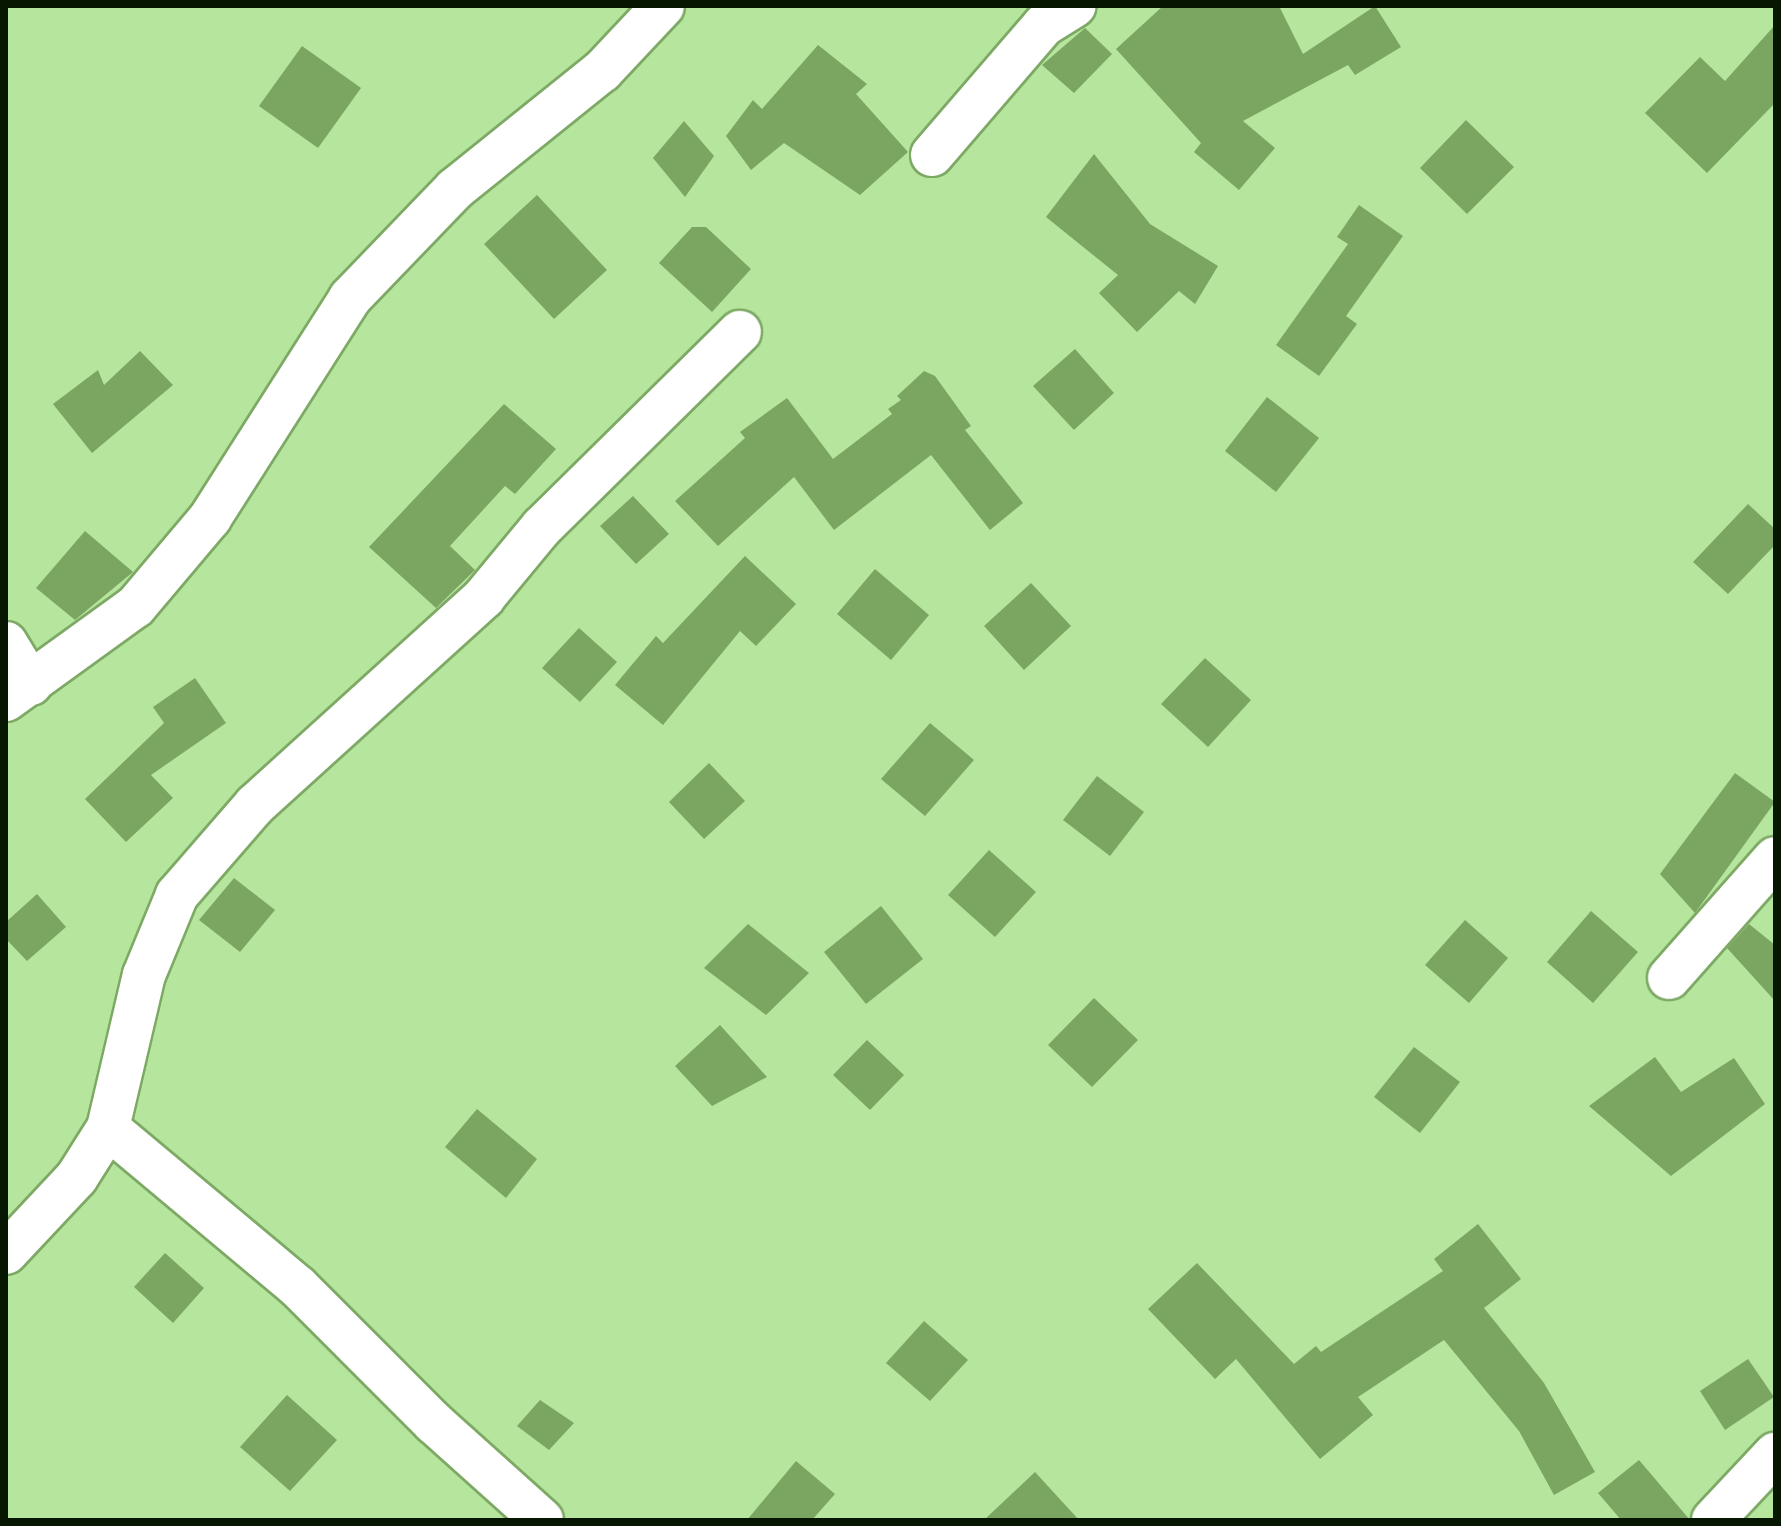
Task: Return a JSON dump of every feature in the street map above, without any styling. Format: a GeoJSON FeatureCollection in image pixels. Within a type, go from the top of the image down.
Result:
{"type":"FeatureCollection","features":[{"type":"Feature","properties":{"kind":"street"},"geometry":{"type":"LineString","coordinates":[[6,643],[19,692],[136,606],[210,518],[350,298],[455,189],[602,71],[663,6]]}},
{"type":"Feature","properties":{"kind":"street"},"geometry":{"type":"LineString","coordinates":[[932,155],[1044,25],[1075,6]]}},
{"type":"Feature","properties":{"kind":"street"},"geometry":{"type":"LineString","coordinates":[[6,1253],[77,1177],[108,1128],[144,975],[177,895],[255,805],[484,597],[542,527],[740,332]]}},
{"type":"Feature","properties":{"kind":"street"},"geometry":{"type":"LineString","coordinates":[[1669,978],[1775,858]]}},
{"type":"Feature","properties":{"kind":"street"},"geometry":{"type":"LineString","coordinates":[[108,1128],[298,1287],[434,1423],[542,1520]]}},
{"type":"Feature","properties":{"kind":"street"},"geometry":{"type":"LineString","coordinates":[[1713,1520],[1775,1454]]}},
{"type":"Feature","properties":{"kind":"building"},"geometry":{"type":"Polygon","coordinates":[[[1163,6],[1279,6],[1303,54],[1375,6],[1401,47],[1355,75],[1348,65],[1243,121],[1275,148],[1239,190],[1194,152],[1201,143],[1116,49],[1163,6]]]}},
{"type":"Feature","properties":{"kind":"building"},"geometry":{"type":"Polygon","coordinates":[[[1775,25],[1775,103],[1707,173],[1645,113],[1700,57],[1725,81],[1775,25]]]}},
{"type":"Feature","properties":{"kind":"building"},"geometry":{"type":"Polygon","coordinates":[[[1085,28],[1112,54],[1074,93],[1042,65],[1085,28]]]}},
{"type":"Feature","properties":{"kind":"building"},"geometry":{"type":"Polygon","coordinates":[[[818,45],[867,84],[856,94],[908,152],[860,195],[784,143],[751,170],[726,136],[753,100],[762,109],[818,45]]]}},
{"type":"Feature","properties":{"kind":"building"},"geometry":{"type":"Polygon","coordinates":[[[302,46],[361,88],[318,148],[259,106],[302,46]]]}},
{"type":"Feature","properties":{"kind":"building"},"geometry":{"type":"Polygon","coordinates":[[[1466,120],[1514,167],[1467,214],[1420,168],[1466,120]]]}},
{"type":"Feature","properties":{"kind":"building"},"geometry":{"type":"Polygon","coordinates":[[[684,121],[714,156],[685,197],[653,158],[684,121]]]}},
{"type":"Feature","properties":{"kind":"building"},"geometry":{"type":"Polygon","coordinates":[[[1094,154],[1150,224],[1218,266],[1195,304],[1179,291],[1137,332],[1099,293],[1118,275],[1046,217],[1094,154]]]}},
{"type":"Feature","properties":{"kind":"building"},"geometry":{"type":"Polygon","coordinates":[[[537,195],[607,270],[554,319],[484,244],[537,195]]]}},
{"type":"Feature","properties":{"kind":"building"},"geometry":{"type":"Polygon","coordinates":[[[1359,205],[1403,236],[1346,316],[1357,324],[1319,376],[1276,345],[1348,244],[1337,237],[1359,205]]]}},
{"type":"Feature","properties":{"kind":"building"},"geometry":{"type":"Polygon","coordinates":[[[692,227],[706,227],[751,269],[712,312],[659,263],[692,227]]]}},
{"type":"Feature","properties":{"kind":"building"},"geometry":{"type":"Polygon","coordinates":[[[1075,349],[1114,393],[1074,430],[1033,386],[1075,349]]]}},
{"type":"Feature","properties":{"kind":"building"},"geometry":{"type":"Polygon","coordinates":[[[140,351],[173,385],[92,453],[53,404],[98,370],[104,385],[140,351]]]}},
{"type":"Feature","properties":{"kind":"building"},"geometry":{"type":"Polygon","coordinates":[[[924,371],[935,376],[971,426],[965,430],[1023,503],[990,530],[931,455],[834,530],[794,477],[718,546],[675,501],[745,438],[740,432],[787,398],[833,459],[892,414],[888,409],[901,400],[897,396],[924,371]]]}},
{"type":"Feature","properties":{"kind":"building"},"geometry":{"type":"Polygon","coordinates":[[[1267,397],[1319,438],[1276,492],[1225,451],[1267,397]]]}},
{"type":"Feature","properties":{"kind":"building"},"geometry":{"type":"Polygon","coordinates":[[[504,404],[556,449],[515,494],[505,486],[450,546],[475,570],[436,608],[369,547],[504,404]]]}},
{"type":"Feature","properties":{"kind":"building"},"geometry":{"type":"Polygon","coordinates":[[[633,496],[669,534],[636,564],[600,526],[633,496]]]}},
{"type":"Feature","properties":{"kind":"building"},"geometry":{"type":"Polygon","coordinates":[[[1748,504],[1775,529],[1775,545],[1728,594],[1693,562],[1748,504]]]}},
{"type":"Feature","properties":{"kind":"building"},"geometry":{"type":"Polygon","coordinates":[[[85,531],[133,572],[75,620],[36,588],[85,531]]]}},
{"type":"Feature","properties":{"kind":"building"},"geometry":{"type":"Polygon","coordinates":[[[745,556],[796,604],[756,646],[740,631],[663,725],[615,685],[656,636],[663,643],[745,556]]]}},
{"type":"Feature","properties":{"kind":"building"},"geometry":{"type":"Polygon","coordinates":[[[875,569],[929,615],[891,660],[837,614],[875,569]]]}},
{"type":"Feature","properties":{"kind":"building"},"geometry":{"type":"Polygon","coordinates":[[[1031,583],[1071,626],[1024,670],[984,626],[1031,583]]]}},
{"type":"Feature","properties":{"kind":"building"},"geometry":{"type":"Polygon","coordinates":[[[579,628],[617,662],[580,702],[542,668],[579,628]]]}},
{"type":"Feature","properties":{"kind":"building"},"geometry":{"type":"Polygon","coordinates":[[[1205,658],[1251,700],[1208,747],[1161,704],[1205,658]]]}},
{"type":"Feature","properties":{"kind":"building"},"geometry":{"type":"Polygon","coordinates":[[[195,678],[226,723],[151,775],[173,798],[126,842],[85,799],[164,723],[153,707],[195,678]]]}},
{"type":"Feature","properties":{"kind":"building"},"geometry":{"type":"Polygon","coordinates":[[[930,723],[974,760],[925,816],[881,779],[930,723]]]}},
{"type":"Feature","properties":{"kind":"building"},"geometry":{"type":"Polygon","coordinates":[[[709,763],[745,801],[704,839],[669,802],[709,763]]]}},
{"type":"Feature","properties":{"kind":"building"},"geometry":{"type":"Polygon","coordinates":[[[1735,773],[1775,802],[1695,913],[1660,874],[1735,773]]]}},
{"type":"Feature","properties":{"kind":"building"},"geometry":{"type":"Polygon","coordinates":[[[1097,776],[1144,812],[1110,856],[1063,820],[1097,776]]]}},
{"type":"Feature","properties":{"kind":"building"},"geometry":{"type":"Polygon","coordinates":[[[989,850],[1036,892],[995,937],[948,895],[989,850]]]}},
{"type":"Feature","properties":{"kind":"building"},"geometry":{"type":"Polygon","coordinates":[[[234,878],[275,910],[240,952],[199,920],[234,878]]]}},
{"type":"Feature","properties":{"kind":"building"},"geometry":{"type":"Polygon","coordinates":[[[37,894],[66,927],[27,961],[6,939],[6,922],[37,894]]]}},
{"type":"Feature","properties":{"kind":"building"},"geometry":{"type":"Polygon","coordinates":[[[881,906],[923,959],[866,1004],[824,952],[881,906]]]}},
{"type":"Feature","properties":{"kind":"building"},"geometry":{"type":"Polygon","coordinates":[[[1591,911],[1638,952],[1593,1003],[1547,962],[1591,911]]]}},
{"type":"Feature","properties":{"kind":"building"},"geometry":{"type":"Polygon","coordinates":[[[1465,920],[1508,958],[1469,1003],[1425,965],[1465,920]]]}},
{"type":"Feature","properties":{"kind":"building"},"geometry":{"type":"Polygon","coordinates":[[[748,924],[809,973],[766,1015],[704,968],[748,924]]]}},
{"type":"Feature","properties":{"kind":"building"},"geometry":{"type":"Polygon","coordinates":[[[1749,924],[1775,945],[1775,1001],[1727,948],[1749,924]]]}},
{"type":"Feature","properties":{"kind":"building"},"geometry":{"type":"Polygon","coordinates":[[[1094,998],[1138,1040],[1092,1087],[1048,1045],[1094,998]]]}},
{"type":"Feature","properties":{"kind":"building"},"geometry":{"type":"Polygon","coordinates":[[[720,1025],[767,1077],[712,1106],[675,1066],[720,1025]]]}},
{"type":"Feature","properties":{"kind":"building"},"geometry":{"type":"Polygon","coordinates":[[[867,1040],[904,1075],[870,1110],[833,1075],[867,1040]]]}},
{"type":"Feature","properties":{"kind":"building"},"geometry":{"type":"Polygon","coordinates":[[[1414,1047],[1460,1082],[1420,1133],[1374,1097],[1414,1047]]]}},
{"type":"Feature","properties":{"kind":"building"},"geometry":{"type":"Polygon","coordinates":[[[1655,1057],[1681,1092],[1734,1058],[1765,1104],[1671,1176],[1589,1106],[1655,1057]]]}},
{"type":"Feature","properties":{"kind":"building"},"geometry":{"type":"Polygon","coordinates":[[[477,1109],[537,1159],[506,1198],[445,1147],[477,1109]]]}},
{"type":"Feature","properties":{"kind":"building"},"geometry":{"type":"Polygon","coordinates":[[[1478,1224],[1521,1279],[1484,1308],[1544,1383],[1595,1472],[1554,1495],[1519,1431],[1444,1340],[1358,1397],[1373,1415],[1320,1459],[1236,1359],[1215,1379],[1148,1309],[1197,1263],[1294,1364],[1316,1346],[1321,1352],[1443,1271],[1434,1259],[1478,1224]]]}},
{"type":"Feature","properties":{"kind":"building"},"geometry":{"type":"Polygon","coordinates":[[[165,1253],[204,1288],[173,1323],[134,1287],[165,1253]]]}},
{"type":"Feature","properties":{"kind":"building"},"geometry":{"type":"Polygon","coordinates":[[[924,1321],[968,1360],[930,1401],[886,1363],[924,1321]]]}},
{"type":"Feature","properties":{"kind":"building"},"geometry":{"type":"Polygon","coordinates":[[[1748,1359],[1774,1397],[1725,1430],[1700,1391],[1748,1359]]]}},
{"type":"Feature","properties":{"kind":"building"},"geometry":{"type":"Polygon","coordinates":[[[287,1395],[337,1440],[290,1491],[240,1447],[287,1395]]]}},
{"type":"Feature","properties":{"kind":"building"},"geometry":{"type":"Polygon","coordinates":[[[540,1400],[574,1423],[549,1450],[517,1426],[540,1400]]]}},
{"type":"Feature","properties":{"kind":"building"},"geometry":{"type":"Polygon","coordinates":[[[1639,1460],[1690,1520],[1621,1520],[1598,1493],[1639,1460]]]}},
{"type":"Feature","properties":{"kind":"building"},"geometry":{"type":"Polygon","coordinates":[[[796,1461],[835,1494],[812,1520],[747,1520],[796,1461]]]}},
{"type":"Feature","properties":{"kind":"building"},"geometry":{"type":"Polygon","coordinates":[[[1035,1472],[1079,1520],[984,1520],[1035,1472]]]}}]}
